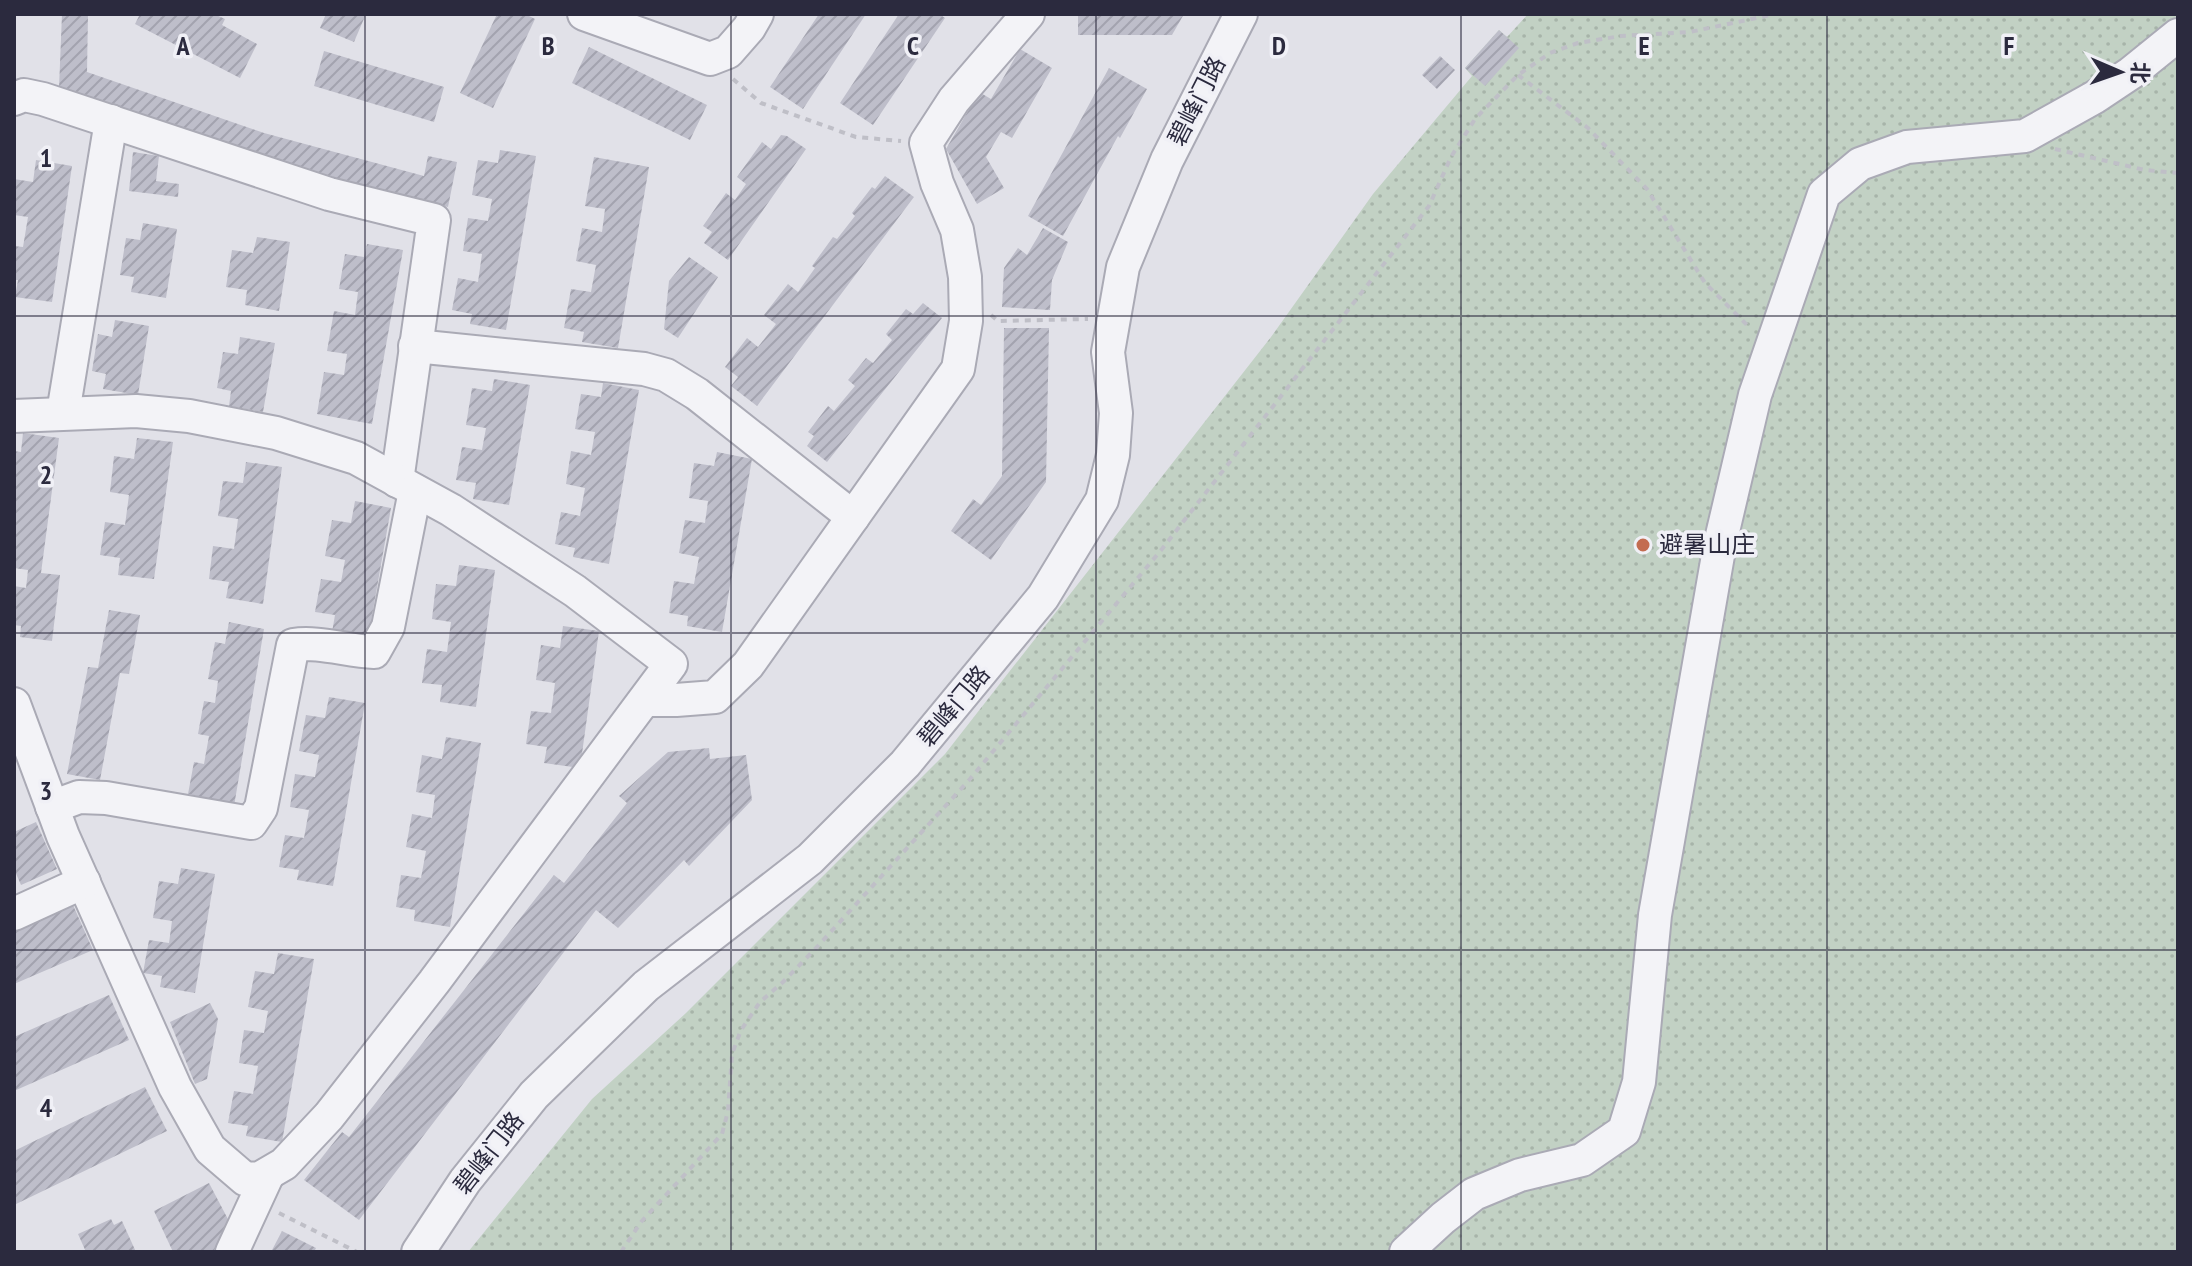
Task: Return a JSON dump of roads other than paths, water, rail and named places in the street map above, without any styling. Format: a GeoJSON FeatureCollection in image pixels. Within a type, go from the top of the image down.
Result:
{"type":"FeatureCollection","features":[{"type":"Feature","properties":{"kind":"street"},"geometry":{"type":"LineString","coordinates":[[584,14],[710,59],[728,52],[757,14]]}},
{"type":"Feature","properties":{"kind":"street"},"geometry":{"type":"LineString","coordinates":[[645,700],[715,697],[748,665],[958,369],[966,321],[965,277],[957,230],[937,183],[926,143],[954,100],[1028,14]]}},
{"type":"Feature","properties":{"kind":"street","name":"碧峰门路"},"geometry":{"type":"LineString","coordinates":[[418,1252],[465,1181],[534,1095],[646,986],[810,859],[905,764],[1043,597],[1102,500],[1113,455],[1116,413],[1108,352],[1123,267],[1167,160],[1241,14]]}},
{"type":"Feature","properties":{"kind":"street"},"geometry":{"type":"LineString","coordinates":[[1406,1252],[1474,1194],[1520,1175],[1582,1160],[1624,1131],[1639,1082],[1655,915],[1720,544],[1755,395],[1824,194],[1860,164],[1907,147],[2025,136],[2095,97],[2178,35]]}},
{"type":"Feature","properties":{"kind":"street"},"geometry":{"type":"LineString","coordinates":[[14,99],[24,95],[43,99],[329,194],[434,220],[415,346],[406,486],[388,627],[374,652],[307,643],[293,645],[261,808],[251,823],[106,798],[79,797],[52,807]]}},
{"type":"Feature","properties":{"kind":"street"},"geometry":{"type":"LineString","coordinates":[[63,413],[111,121]]}},
{"type":"Feature","properties":{"kind":"street"},"geometry":{"type":"LineString","coordinates":[[415,346],[644,369],[666,375],[697,394],[853,517]]}},
{"type":"Feature","properties":{"kind":"street"},"geometry":{"type":"LineString","coordinates":[[14,416],[136,411],[189,416],[276,433],[356,458],[451,510],[575,591],[671,664],[434,982],[329,1116],[262,1188],[232,1252]]}},
{"type":"Feature","properties":{"kind":"street"},"geometry":{"type":"LineString","coordinates":[[15,712],[84,882],[175,1087],[210,1149],[245,1179],[260,1178],[262,1188]]}},
{"type":"Feature","properties":{"kind":"street"},"geometry":{"type":"LineString","coordinates":[[14,914],[84,882]]}},
{"type":"Feature","properties":{"kind":"place","name":"避暑山庄"},"geometry":{"type":"Point","coordinates":[1643,545]}}]}
